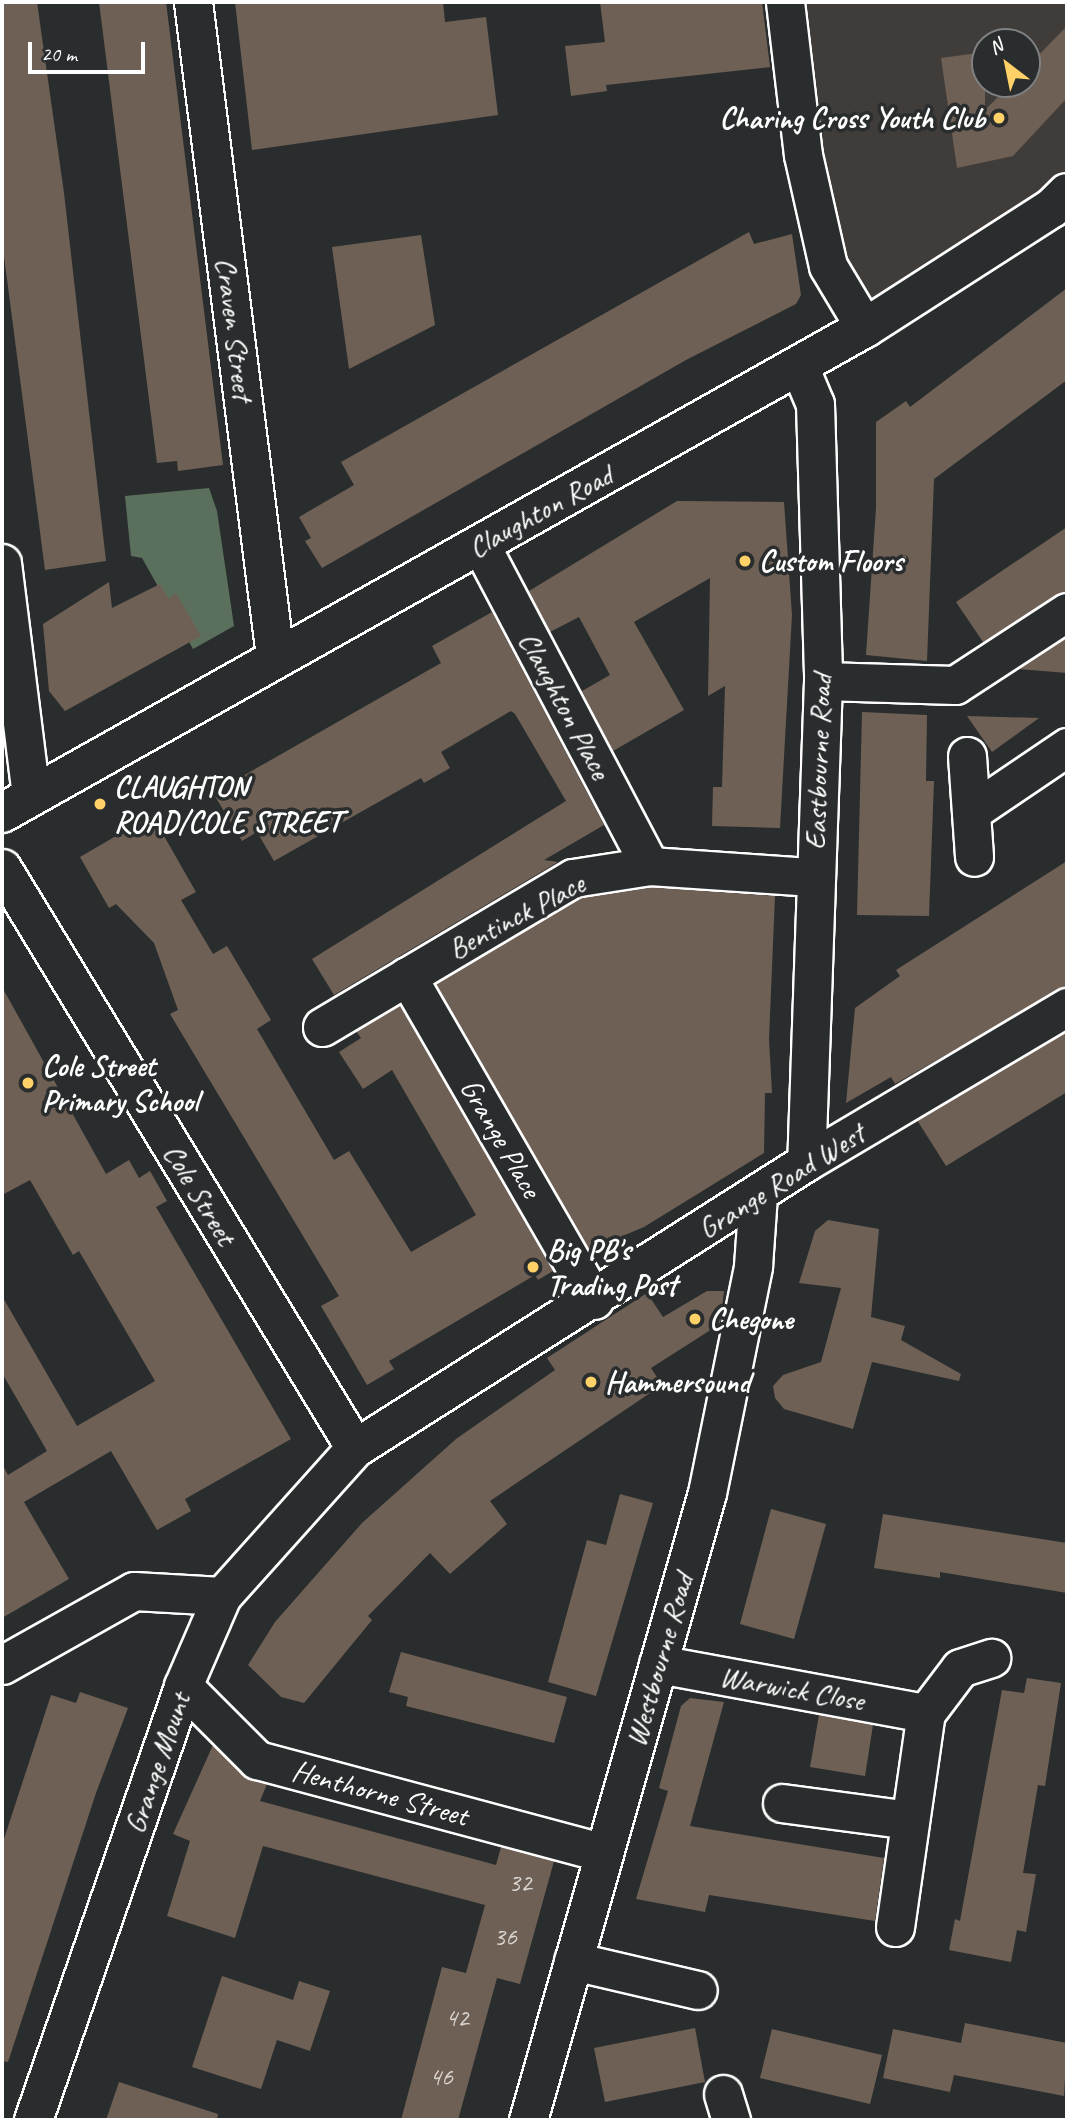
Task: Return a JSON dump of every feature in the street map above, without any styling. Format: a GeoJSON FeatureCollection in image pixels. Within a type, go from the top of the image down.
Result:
{"type":"FeatureCollection","features":[{"type":"Feature","properties":{"kind":"street","name":"Craven Street"},"geometry":{"type":"LineString","coordinates":[[193,2],[275,657]]}},
{"type":"Feature","properties":{"kind":"street"},"geometry":{"type":"LineString","coordinates":[[785,2],[803,155],[828,266],[865,328]]}},
{"type":"Feature","properties":{"kind":"street","name":"Claughton Road"},"geometry":{"type":"LineString","coordinates":[[16,804],[799,366],[1062,210]]}},
{"type":"Feature","properties":{"kind":"street","name":"Eastbourne Road"},"geometry":{"type":"LineString","coordinates":[[799,366],[815,404],[823,681],[813,877],[806,1163]]}},
{"type":"Feature","properties":{"kind":"street","name":"Claughton Place"},"geometry":{"type":"LineString","coordinates":[[481,544],[650,866]]}},
{"type":"Feature","properties":{"kind":"street"},"geometry":{"type":"LineString","coordinates":[[2,563],[16,804]]}},
{"type":"Feature","properties":{"kind":"street"},"geometry":{"type":"LineString","coordinates":[[823,681],[955,685],[1067,612]]}},
{"type":"Feature","properties":{"kind":"street"},"geometry":{"type":"LineString","coordinates":[[971,811],[1067,747]]}},
{"type":"Feature","properties":{"kind":"street"},"geometry":{"type":"LineString","coordinates":[[967,756],[974,857]]}},
{"type":"Feature","properties":{"kind":"street","name":"Bentinck Place"},"geometry":{"type":"LineString","coordinates":[[322,1027],[573,878],[650,866],[813,877]]}},
{"type":"Feature","properties":{"kind":"street","name":"Cole Street"},"geometry":{"type":"LineString","coordinates":[[2,868],[355,1448]]}},
{"type":"Feature","properties":{"kind":"street","name":"Grange Place"},"geometry":{"type":"LineString","coordinates":[[407,975],[594,1300]]}},
{"type":"Feature","properties":{"kind":"street","name":"Grange Road West"},"geometry":{"type":"LineString","coordinates":[[355,1448],[594,1300],[806,1163],[1067,1007]]}},
{"type":"Feature","properties":{"kind":"street","name":"Westbourne Road"},"geometry":{"type":"LineString","coordinates":[[528,2120],[710,1480],[753,1266],[758,1194]]}},
{"type":"Feature","properties":{"kind":"street","name":"Grange Mount"},"geometry":{"type":"LineString","coordinates":[[33,2120],[183,1686],[222,1596],[355,1448]]}},
{"type":"Feature","properties":{"kind":"street"},"geometry":{"type":"LineString","coordinates":[[2,1665],[134,1591],[222,1596]]}},
{"type":"Feature","properties":{"kind":"street"},"geometry":{"type":"LineString","coordinates":[[895,1927],[926,1713],[960,1668],[991,1658]]}},
{"type":"Feature","properties":{"kind":"street","name":"Warwick Close"},"geometry":{"type":"LineString","coordinates":[[658,1664],[926,1713]]}},
{"type":"Feature","properties":{"kind":"street","name":"Henthorne Street"},"geometry":{"type":"LineString","coordinates":[[183,1686],[257,1760],[604,1853]]}},
{"type":"Feature","properties":{"kind":"street"},"geometry":{"type":"LineString","coordinates":[[782,1803],[910,1819]]}},
{"type":"Feature","properties":{"kind":"street"},"geometry":{"type":"LineString","coordinates":[[573,1961],[698,1990]]}},
{"type":"Feature","properties":{"kind":"shaded area"},"geometry":{"type":"Polygon","coordinates":[[[781,2],[1067,2],[1067,193],[865,328],[828,266],[781,2]]]}},
{"type":"Feature","properties":{"kind":"green space"},"geometry":{"type":"Polygon","coordinates":[[[209,488],[217,511],[234,626],[193,649],[142,558],[131,556],[125,496],[209,488]]]}},
{"type":"Feature","properties":{"kind":"building"},"geometry":{"type":"Polygon","coordinates":[[[2,2],[37,2],[64,193],[106,561],[45,570],[2,241],[2,2]]]}},
{"type":"Feature","properties":{"kind":"building"},"geometry":{"type":"Polygon","coordinates":[[[99,2],[166,2],[223,465],[178,471],[177,461],[157,463],[99,2]]]}},
{"type":"Feature","properties":{"kind":"building"},"geometry":{"type":"Polygon","coordinates":[[[235,2],[443,2],[445,22],[486,17],[498,115],[252,150],[235,2]]]}},
{"type":"Feature","properties":{"kind":"building"},"geometry":{"type":"Polygon","coordinates":[[[600,2],[762,2],[770,67],[606,85],[607,91],[571,96],[565,46],[605,42],[600,2]]]}},
{"type":"Feature","properties":{"kind":"building","name":"Charing Cross Youth Club"},"geometry":{"type":"Polygon","coordinates":[[[1067,26],[1067,98],[1013,156],[957,168],[941,58],[971,54],[971,98],[985,98],[985,110],[997,98],[1041,98],[1041,53],[1067,26]]]}},
{"type":"Feature","properties":{"kind":"building"},"geometry":{"type":"Polygon","coordinates":[[[749,232],[754,244],[792,234],[801,295],[796,304],[686,360],[322,568],[305,541],[311,538],[299,517],[354,485],[341,462],[749,232]]]}},
{"type":"Feature","properties":{"kind":"building"},"geometry":{"type":"Polygon","coordinates":[[[421,235],[435,325],[349,369],[332,247],[421,235]]]}},
{"type":"Feature","properties":{"kind":"building"},"geometry":{"type":"Polygon","coordinates":[[[1067,288],[1067,380],[934,479],[927,661],[866,655],[876,508],[876,422],[906,401],[910,407],[1067,288]]]}},
{"type":"Feature","properties":{"kind":"building"},"geometry":{"type":"Polygon","coordinates":[[[677,501],[784,502],[792,615],[780,828],[712,826],[713,787],[722,787],[725,686],[708,696],[710,578],[634,622],[684,710],[613,751],[582,691],[610,675],[579,617],[550,632],[529,591],[677,501]]]}},
{"type":"Feature","properties":{"kind":"building"},"geometry":{"type":"Polygon","coordinates":[[[1067,527],[1067,591],[983,642],[956,602],[1067,527]]]}},
{"type":"Feature","properties":{"kind":"building"},"geometry":{"type":"Polygon","coordinates":[[[109,582],[112,608],[160,584],[169,599],[176,593],[201,636],[65,711],[49,691],[43,624],[109,582]]]}},
{"type":"Feature","properties":{"kind":"building"},"geometry":{"type":"Polygon","coordinates":[[[492,612],[604,825],[544,860],[558,862],[334,995],[312,959],[566,801],[515,714],[511,711],[441,752],[450,768],[424,783],[421,778],[274,861],[257,832],[242,841],[213,793],[441,663],[432,646],[492,612]]]}},
{"type":"Feature","properties":{"kind":"building"},"geometry":{"type":"Polygon","coordinates":[[[1067,637],[1067,673],[1018,669],[1067,637]]]}},
{"type":"Feature","properties":{"kind":"building"},"geometry":{"type":"Polygon","coordinates":[[[862,712],[927,715],[926,781],[934,781],[929,916],[857,915],[862,712]]]}},
{"type":"Feature","properties":{"kind":"building"},"geometry":{"type":"Polygon","coordinates":[[[967,716],[1039,718],[992,752],[967,716]]]}},
{"type":"Feature","properties":{"kind":"building"},"geometry":{"type":"Polygon","coordinates":[[[152,815],[196,892],[181,900],[213,954],[227,946],[271,1020],[257,1029],[334,1160],[349,1151],[411,1252],[476,1215],[392,1070],[363,1089],[339,1052],[361,1038],[356,1031],[400,1005],[553,1271],[538,1280],[535,1275],[389,1361],[394,1369],[367,1385],[321,1306],[339,1296],[170,1014],[178,1010],[154,943],[116,904],[109,908],[80,857],[152,815]]]}},
{"type":"Feature","properties":{"kind":"building"},"geometry":{"type":"Polygon","coordinates":[[[1067,861],[1067,986],[895,1084],[891,1077],[846,1103],[855,1008],[900,976],[896,970],[1067,861]]]}},
{"type":"Feature","properties":{"kind":"building"},"geometry":{"type":"Polygon","coordinates":[[[651,887],[775,896],[769,1039],[772,1093],[765,1093],[764,1153],[644,1227],[589,1250],[436,984],[580,898],[651,887]]]}},
{"type":"Feature","properties":{"kind":"building"},"geometry":{"type":"Polygon","coordinates":[[[2,987],[106,1174],[129,1160],[139,1178],[150,1171],[167,1201],[156,1207],[291,1439],[185,1499],[191,1511],[157,1530],[111,1451],[24,1502],[69,1579],[2,1618],[2,1464],[8,1475],[47,1451],[2,1373],[2,1296],[77,1426],[155,1381],[79,1251],[73,1255],[30,1180],[2,1195],[2,987]]]}},
{"type":"Feature","properties":{"kind":"building"},"geometry":{"type":"Polygon","coordinates":[[[1067,1031],[1067,1092],[946,1166],[917,1120],[1067,1031]]]}},
{"type":"Feature","properties":{"kind":"building"},"geometry":{"type":"Polygon","coordinates":[[[828,1220],[879,1229],[871,1317],[905,1326],[901,1340],[961,1374],[959,1381],[872,1362],[853,1429],[784,1409],[775,1398],[773,1386],[783,1375],[821,1362],[841,1288],[799,1283],[815,1231],[828,1220]]]}},
{"type":"Feature","properties":{"kind":"building"},"geometry":{"type":"Polygon","coordinates":[[[707,1291],[724,1291],[720,1324],[651,1368],[662,1385],[490,1501],[507,1524],[450,1574],[430,1553],[368,1616],[372,1620],[304,1703],[281,1697],[248,1665],[275,1622],[362,1523],[456,1439],[555,1370],[547,1358],[647,1293],[663,1317],[707,1291]]]}},
{"type":"Feature","properties":{"kind":"building"},"geometry":{"type":"Polygon","coordinates":[[[620,1494],[653,1503],[596,1696],[548,1682],[587,1540],[606,1545],[620,1494]]]}},
{"type":"Feature","properties":{"kind":"building"},"geometry":{"type":"Polygon","coordinates":[[[771,1509],[826,1524],[794,1639],[740,1624],[771,1509]]]}},
{"type":"Feature","properties":{"kind":"building"},"geometry":{"type":"Polygon","coordinates":[[[883,1514],[1067,1543],[1067,1593],[940,1572],[940,1578],[874,1568],[883,1514]]]}},
{"type":"Feature","properties":{"kind":"building"},"geometry":{"type":"Polygon","coordinates":[[[401,1652],[567,1697],[554,1743],[406,1706],[408,1697],[389,1692],[401,1652]]]}},
{"type":"Feature","properties":{"kind":"building"},"geometry":{"type":"Polygon","coordinates":[[[1027,1678],[1061,1683],[1045,1786],[1038,1785],[1023,1873],[1036,1874],[1026,1932],[1017,1930],[1011,1962],[949,1950],[955,1919],[960,1921],[1002,1690],[1024,1693],[1027,1678]]]}},
{"type":"Feature","properties":{"kind":"building"},"geometry":{"type":"Polygon","coordinates":[[[80,1692],[128,1708],[96,1793],[8,2062],[2,2061],[2,1845],[51,1695],[76,1703],[80,1692]]]}},
{"type":"Feature","properties":{"kind":"building"},"geometry":{"type":"Polygon","coordinates":[[[690,1698],[724,1702],[690,1826],[884,1858],[875,1921],[709,1895],[705,1912],[636,1899],[668,1791],[659,1788],[681,1706],[690,1698]]]}},
{"type":"Feature","properties":{"kind":"building"},"geometry":{"type":"Polygon","coordinates":[[[819,1715],[873,1725],[865,1776],[810,1767],[819,1715]]]}},
{"type":"Feature","properties":{"kind":"building"},"geometry":{"type":"Polygon","coordinates":[[[213,1745],[243,1775],[267,1784],[260,1801],[496,1865],[501,1847],[554,1861],[520,1984],[497,1978],[458,2120],[401,2120],[442,1967],[466,1973],[485,1905],[263,1846],[235,1938],[167,1916],[190,1841],[173,1834],[213,1745]]]}},
{"type":"Feature","properties":{"kind":"building"},"geometry":{"type":"Polygon","coordinates":[[[222,1976],[293,2000],[299,1981],[330,1991],[310,2051],[277,2040],[261,2089],[192,2067],[222,1976]]]}},
{"type":"Feature","properties":{"kind":"building"},"geometry":{"type":"Polygon","coordinates":[[[965,2023],[1067,2043],[1064,2096],[954,2075],[950,2092],[883,2078],[893,2029],[961,2043],[965,2023]]]}},
{"type":"Feature","properties":{"kind":"building"},"geometry":{"type":"Polygon","coordinates":[[[695,2028],[705,2082],[605,2102],[594,2048],[695,2028]]]}},
{"type":"Feature","properties":{"kind":"building"},"geometry":{"type":"Polygon","coordinates":[[[772,2029],[882,2055],[870,2104],[760,2078],[772,2029]]]}},
{"type":"Feature","properties":{"kind":"building"},"geometry":{"type":"Polygon","coordinates":[[[119,2082],[218,2114],[217,2120],[106,2120],[119,2082]]]}},
{"type":"Feature","properties":{"kind":"place","name":"Charing Cross Youth Club"},"geometry":{"type":"Point","coordinates":[999,118]}},
{"type":"Feature","properties":{"kind":"place","name":"Custom Floors"},"geometry":{"type":"Point","coordinates":[745,561]}},
{"type":"Feature","properties":{"kind":"place","name":"CLAUGHTON ROAD/COLE STREET"},"geometry":{"type":"Point","coordinates":[100,804]}},
{"type":"Feature","properties":{"kind":"place","name":"Cole Street Primary School"},"geometry":{"type":"Point","coordinates":[28,1083]}},
{"type":"Feature","properties":{"kind":"place","name":"Big PB's Trading Post"},"geometry":{"type":"Point","coordinates":[533,1267]}},
{"type":"Feature","properties":{"kind":"place","name":"Chegone"},"geometry":{"type":"Point","coordinates":[695,1319]}},
{"type":"Feature","properties":{"kind":"place","name":"Hammersound"},"geometry":{"type":"Point","coordinates":[591,1382]}}]}
